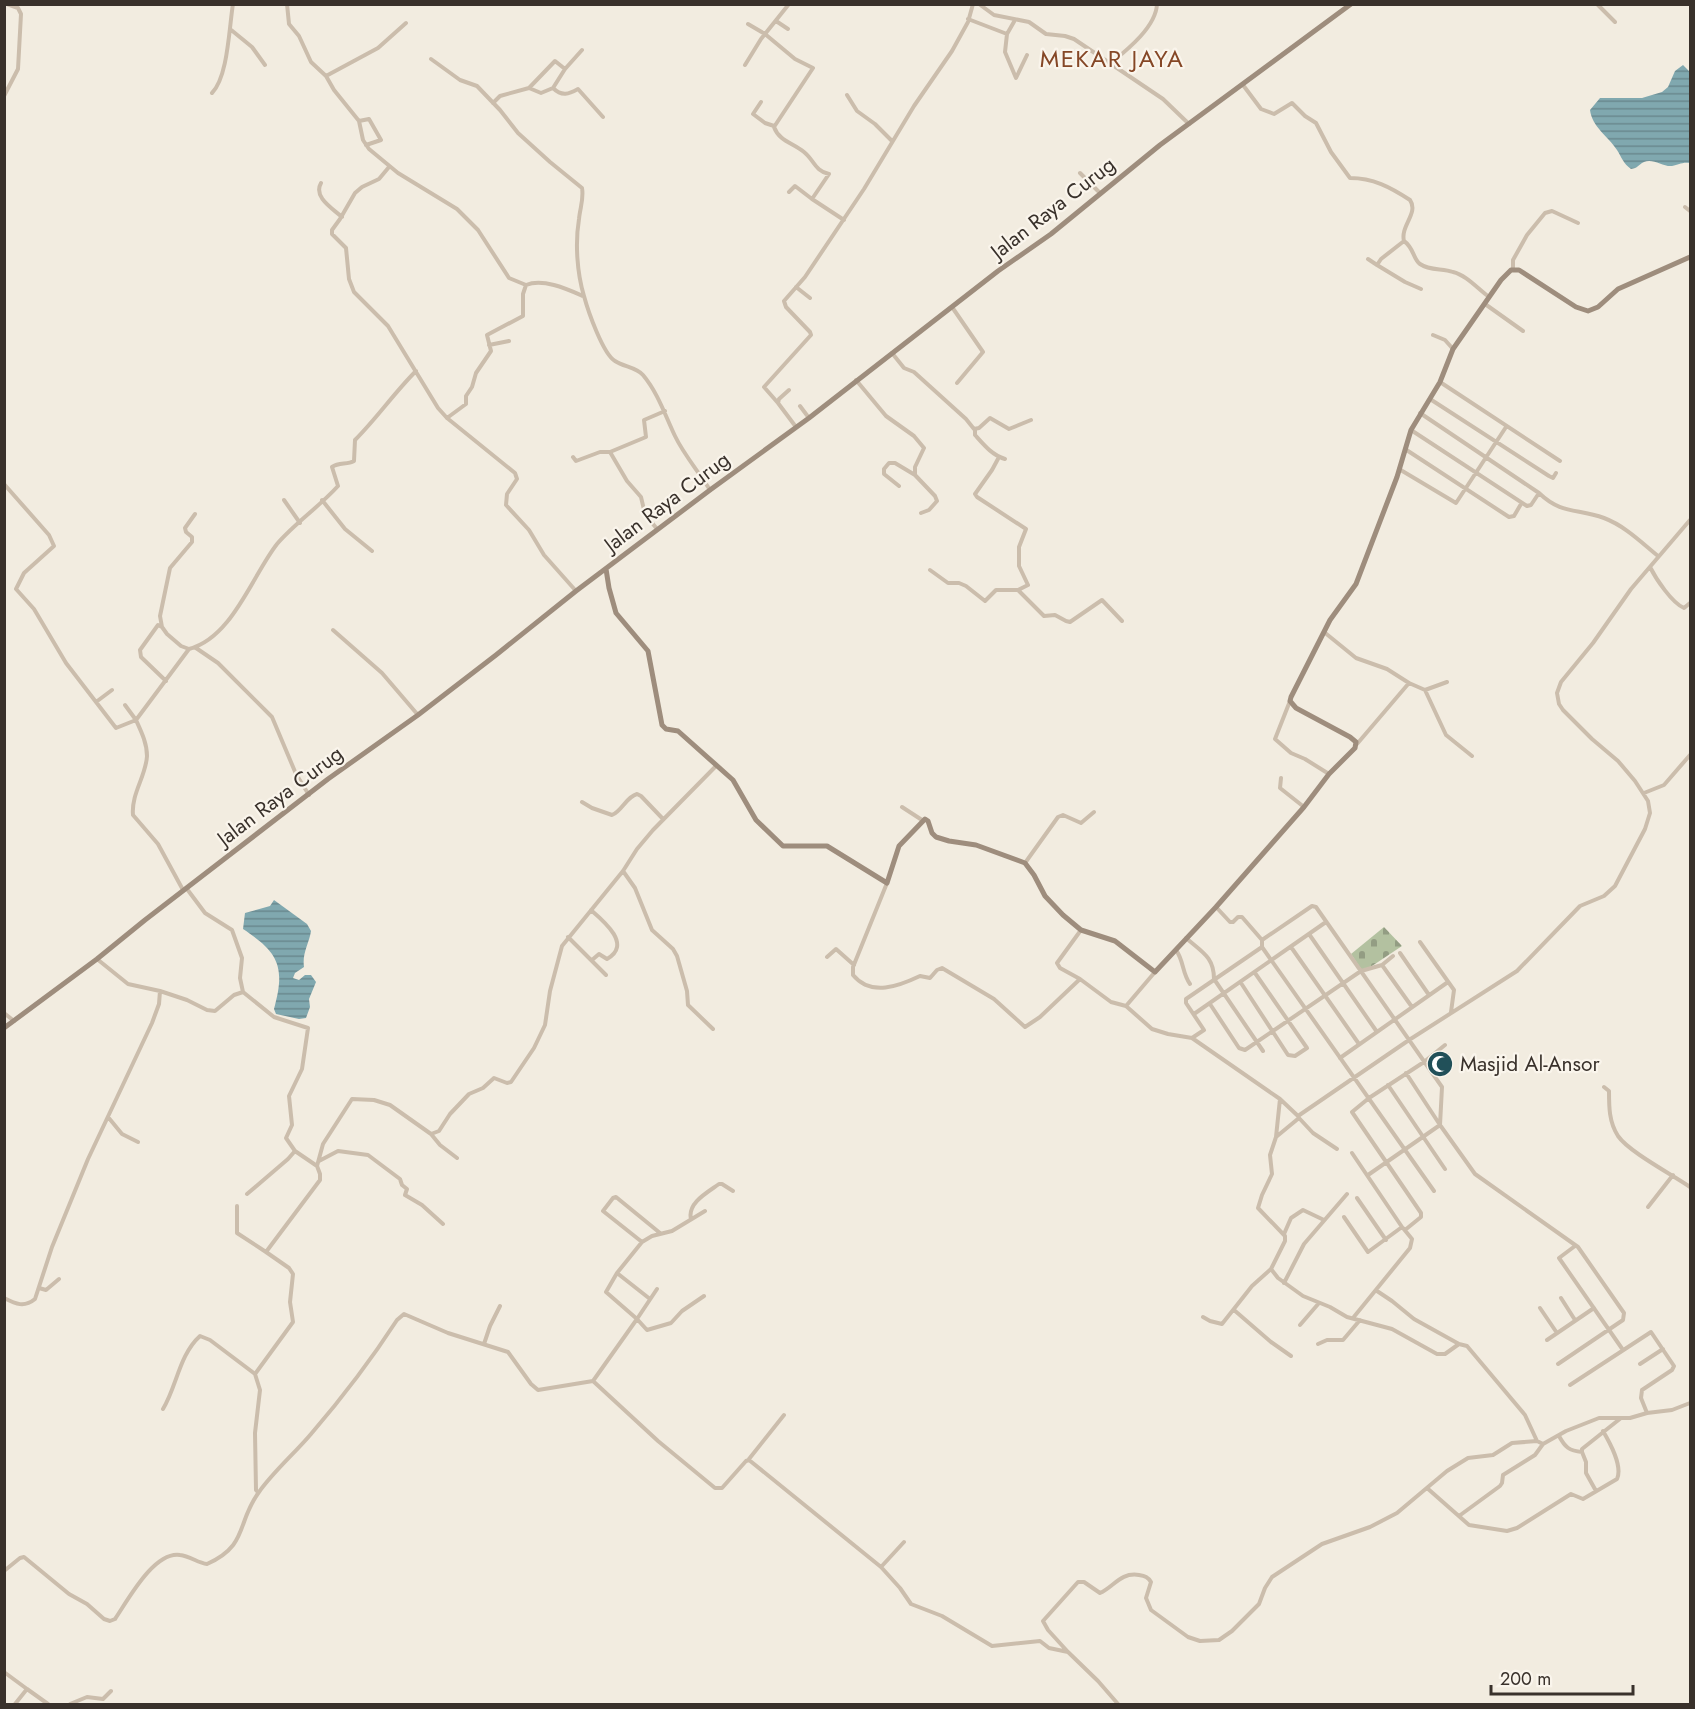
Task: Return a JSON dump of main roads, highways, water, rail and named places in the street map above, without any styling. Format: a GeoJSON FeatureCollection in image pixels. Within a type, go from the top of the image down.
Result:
{"type":"FeatureCollection","features":[{"type":"Feature","properties":{"kind":"water"},"geometry":{"type":"Polygon","coordinates":[[[1683,65],[1690,72],[1690,163],[1669,166],[1647,161],[1631,169],[1597,126],[1590,110],[1600,98],[1642,98],[1662,92],[1668,87],[1675,71],[1683,65]]]}},
{"type":"Feature","properties":{"kind":"water"},"geometry":{"type":"Polygon","coordinates":[[[274,900],[307,924],[311,931],[304,967],[295,973],[293,978],[299,980],[305,975],[311,975],[316,982],[309,999],[310,1007],[306,1018],[299,1019],[276,1014],[274,1009],[278,994],[279,971],[276,961],[264,945],[243,929],[245,913],[270,906],[274,900]]]}},
{"type":"Feature","properties":{"kind":"place","name":"Masjid Al-Ansor"},"geometry":{"type":"Point","coordinates":[1440,1064]}},
{"type":"Feature","properties":{"kind":"district","name":"MEKAR JAYA"},"geometry":{"type":"Point","coordinates":[1112,58]}}]}
